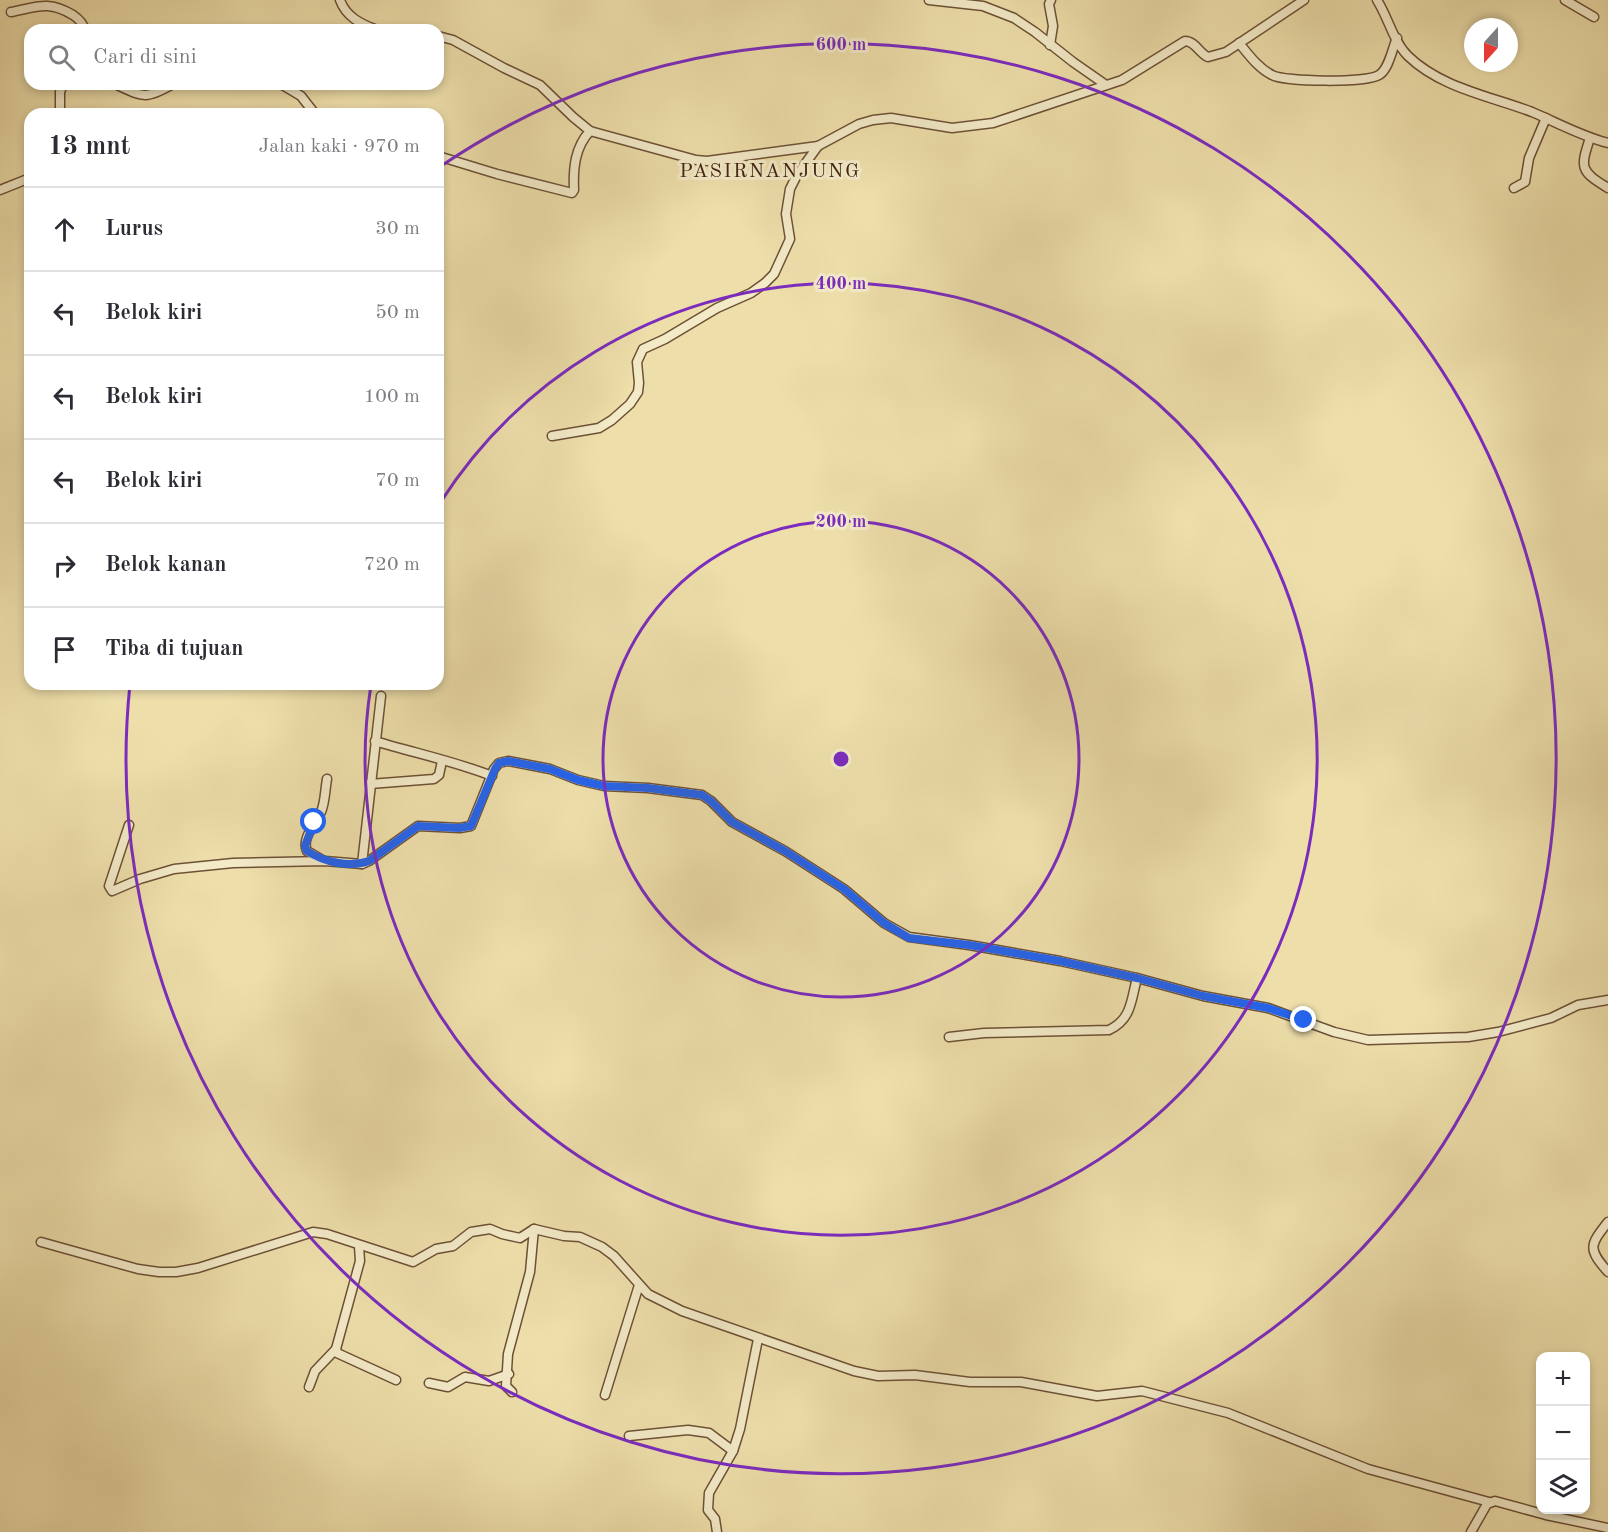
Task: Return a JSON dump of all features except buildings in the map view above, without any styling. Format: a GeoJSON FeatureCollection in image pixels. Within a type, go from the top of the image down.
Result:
{"type":"FeatureCollection","features":[{"type":"Feature","properties":{"kind":"street"},"geometry":{"type":"LineString","coordinates":[[340,0],[347,14],[362,24]]}},
{"type":"Feature","properties":{"kind":"street"},"geometry":{"type":"LineString","coordinates":[[929,0],[983,6],[997,11],[1025,25],[1106,85]]}},
{"type":"Feature","properties":{"kind":"street"},"geometry":{"type":"LineString","coordinates":[[1050,45],[1053,26],[1049,4],[1051,0]]}},
{"type":"Feature","properties":{"kind":"street"},"geometry":{"type":"LineString","coordinates":[[444,38],[453,40],[540,85],[590,131],[707,161],[818,146],[849,129],[873,120],[891,118],[952,128],[993,123],[1131,75],[1185,41],[1191,42],[1202,54],[1210,57],[1226,52],[1304,0]]}},
{"type":"Feature","properties":{"kind":"street"},"geometry":{"type":"LineString","coordinates":[[1377,0],[1408,56],[1446,82],[1608,143]]}},
{"type":"Feature","properties":{"kind":"street"},"geometry":{"type":"LineString","coordinates":[[1565,0],[1594,17]]}},
{"type":"Feature","properties":{"kind":"street"},"geometry":{"type":"LineString","coordinates":[[11,12],[54,5],[76,17],[82,24]]}},
{"type":"Feature","properties":{"kind":"street"},"geometry":{"type":"LineString","coordinates":[[1239,43],[1254,62],[1277,77],[1293,80],[1354,80],[1374,78],[1382,73],[1397,38]]}},
{"type":"Feature","properties":{"kind":"street"},"geometry":{"type":"LineString","coordinates":[[61,108],[62,90]]}},
{"type":"Feature","properties":{"kind":"street"},"geometry":{"type":"LineString","coordinates":[[128,90],[147,96],[160,90]]}},
{"type":"Feature","properties":{"kind":"street"},"geometry":{"type":"LineString","coordinates":[[291,90],[301,96],[310,108]]}},
{"type":"Feature","properties":{"kind":"street"},"geometry":{"type":"LineString","coordinates":[[1514,188],[1525,182],[1529,158],[1546,118]]}},
{"type":"Feature","properties":{"kind":"street"},"geometry":{"type":"LineString","coordinates":[[444,158],[570,193],[574,190],[573,178],[578,147],[590,131]]}},
{"type":"Feature","properties":{"kind":"street"},"geometry":{"type":"LineString","coordinates":[[1590,138],[1583,158],[1584,168],[1608,188]]}},
{"type":"Feature","properties":{"kind":"street"},"geometry":{"type":"LineString","coordinates":[[552,436],[599,428],[612,420],[630,404],[638,392],[637,362],[643,349],[665,339],[717,308],[751,293],[774,274],[790,239],[786,214],[790,189],[818,146]]}},
{"type":"Feature","properties":{"kind":"street"},"geometry":{"type":"LineString","coordinates":[[0,190],[24,180]]}},
{"type":"Feature","properties":{"kind":"street"},"geometry":{"type":"LineString","coordinates":[[362,864],[381,696]]}},
{"type":"Feature","properties":{"kind":"street"},"geometry":{"type":"LineString","coordinates":[[375,741],[492,776]]}},
{"type":"Feature","properties":{"kind":"street"},"geometry":{"type":"LineString","coordinates":[[370,784],[434,779],[439,775],[442,761]]}},
{"type":"Feature","properties":{"kind":"street"},"geometry":{"type":"LineString","coordinates":[[129,825],[109,884],[112,891],[140,879],[174,869],[233,863],[325,861],[362,864],[418,826],[459,828],[471,826],[499,763],[508,761],[550,769],[578,780],[604,786],[648,788],[702,795],[732,822],[785,851],[844,889],[884,923],[909,938],[992,949],[1137,978],[1203,996],[1268,1008],[1334,1032],[1371,1041],[1468,1037],[1498,1032],[1551,1018],[1578,1005],[1608,1000]]}},
{"type":"Feature","properties":{"kind":"street"},"geometry":{"type":"LineString","coordinates":[[325,861],[307,851],[305,846],[314,822],[322,810],[327,779]]}},
{"type":"Feature","properties":{"kind":"street"},"geometry":{"type":"LineString","coordinates":[[949,1037],[984,1033],[1110,1030],[1126,1018],[1137,978]]}},
{"type":"Feature","properties":{"kind":"street"},"geometry":{"type":"LineString","coordinates":[[1608,1222],[1596,1240],[1593,1250],[1595,1257],[1608,1272]]}},
{"type":"Feature","properties":{"kind":"street"},"geometry":{"type":"LineString","coordinates":[[41,1242],[138,1269],[159,1272],[198,1268],[313,1232],[327,1234],[358,1246],[413,1262],[436,1249],[453,1246],[471,1232],[490,1229],[520,1238],[534,1229],[580,1237],[602,1247],[614,1256],[648,1294],[681,1311],[869,1375],[915,1375],[970,1382],[1021,1382],[1097,1396],[1132,1390],[1142,1391],[1228,1413],[1368,1469],[1489,1502],[1504,1503],[1546,1515],[1608,1528]]}},
{"type":"Feature","properties":{"kind":"street"},"geometry":{"type":"LineString","coordinates":[[512,1392],[506,1386],[509,1374],[508,1353],[530,1272],[534,1229]]}},
{"type":"Feature","properties":{"kind":"street"},"geometry":{"type":"LineString","coordinates":[[309,1387],[315,1371],[336,1349],[360,1261],[358,1246]]}},
{"type":"Feature","properties":{"kind":"street"},"geometry":{"type":"LineString","coordinates":[[605,1395],[639,1285]]}},
{"type":"Feature","properties":{"kind":"street"},"geometry":{"type":"LineString","coordinates":[[717,1532],[715,1519],[708,1510],[709,1493],[733,1451],[740,1429],[758,1338]]}},
{"type":"Feature","properties":{"kind":"street"},"geometry":{"type":"LineString","coordinates":[[336,1349],[340,1355],[396,1380]]}},
{"type":"Feature","properties":{"kind":"street"},"geometry":{"type":"LineString","coordinates":[[429,1383],[448,1387],[465,1377],[489,1381],[509,1374]]}},
{"type":"Feature","properties":{"kind":"street"},"geometry":{"type":"LineString","coordinates":[[629,1436],[688,1430],[709,1433],[733,1451]]}},
{"type":"Feature","properties":{"kind":"street"},"geometry":{"type":"LineString","coordinates":[[1471,1532],[1489,1502]]}},
{"type":"Feature","properties":{"kind":"district","name":"PASIRNANJUNG"},"geometry":{"type":"Point","coordinates":[770,172]}},
{"type":"Feature","properties":{"kind":"route"},"geometry":{"type":"LineString","coordinates":[[314,822],[305,846],[307,851],[325,861],[362,864],[418,826],[459,828],[471,826],[495,769],[503,761],[550,769],[578,780],[604,786],[697,794],[711,801],[732,822],[752,835],[785,851],[844,889],[884,923],[909,938],[969,945],[1060,961],[1203,996],[1268,1008],[1304,1020]]}}]}
